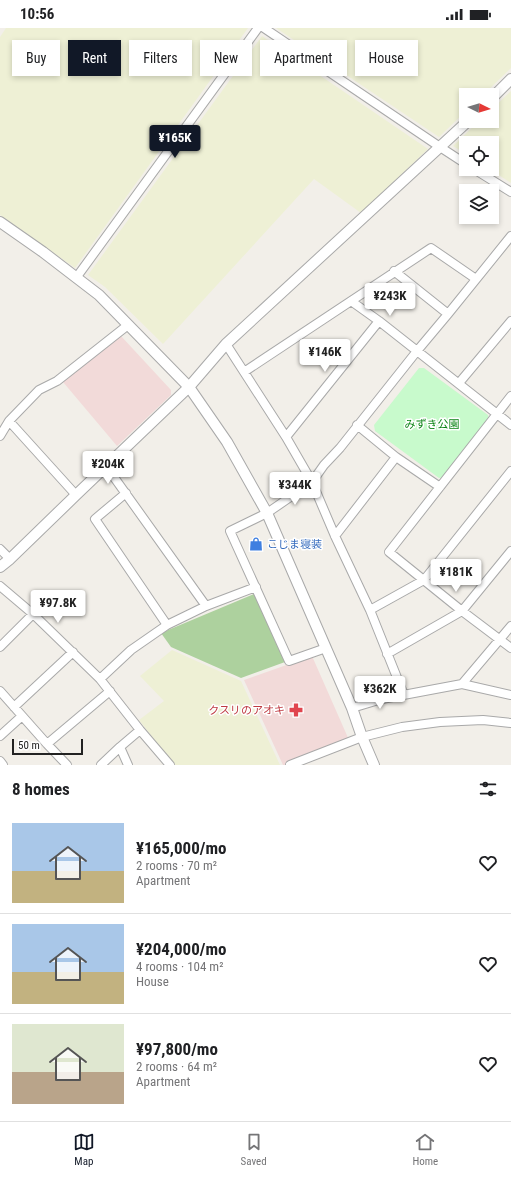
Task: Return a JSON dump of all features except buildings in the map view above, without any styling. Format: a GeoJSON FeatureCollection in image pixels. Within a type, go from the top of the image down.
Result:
{"type":"FeatureCollection","features":[{"type":"Feature","properties":{"kind":"street"},"geometry":{"type":"LineString","coordinates":[[76,278],[258,28]]}},
{"type":"Feature","properties":{"kind":"street"},"geometry":{"type":"LineString","coordinates":[[264,28],[459,160]]}},
{"type":"Feature","properties":{"kind":"street"},"geometry":{"type":"LineString","coordinates":[[499,91],[511,79]]}},
{"type":"Feature","properties":{"kind":"street"},"geometry":{"type":"LineString","coordinates":[[0,567],[189,387],[226,344],[461,128]]}},
{"type":"Feature","properties":{"kind":"street"},"geometry":{"type":"LineString","coordinates":[[485,176],[511,192]]}},
{"type":"Feature","properties":{"kind":"street"},"geometry":{"type":"LineString","coordinates":[[0,222],[43,252],[99,295],[189,387],[226,442],[267,513],[352,708],[374,765]]}},
{"type":"Feature","properties":{"kind":"street"},"geometry":{"type":"LineString","coordinates":[[326,648],[289,661],[230,531],[267,513],[312,482],[324,465],[340,448],[357,425],[511,236]]}},
{"type":"Feature","properties":{"kind":"street"},"geometry":{"type":"LineString","coordinates":[[244,372],[394,271],[432,248],[476,279]]}},
{"type":"Feature","properties":{"kind":"street"},"geometry":{"type":"LineString","coordinates":[[394,271],[448,314]]}},
{"type":"Feature","properties":{"kind":"street"},"geometry":{"type":"LineString","coordinates":[[351,301],[379,321],[511,425]]}},
{"type":"Feature","properties":{"kind":"street"},"geometry":{"type":"LineString","coordinates":[[286,437],[379,321]]}},
{"type":"Feature","properties":{"kind":"street"},"geometry":{"type":"LineString","coordinates":[[459,383],[511,321]]}},
{"type":"Feature","properties":{"kind":"street"},"geometry":{"type":"LineString","coordinates":[[0,436],[9,421],[39,390],[57,381],[128,325]]}},
{"type":"Feature","properties":{"kind":"street"},"geometry":{"type":"LineString","coordinates":[[226,344],[286,437],[312,482],[335,536],[370,610],[404,696]]}},
{"type":"Feature","properties":{"kind":"street"},"geometry":{"type":"LineString","coordinates":[[511,396],[389,552],[462,611],[511,648]]}},
{"type":"Feature","properties":{"kind":"street"},"geometry":{"type":"LineString","coordinates":[[9,421],[76,495]]}},
{"type":"Feature","properties":{"kind":"street"},"geometry":{"type":"LineString","coordinates":[[357,425],[396,458],[440,487]]}},
{"type":"Feature","properties":{"kind":"street"},"geometry":{"type":"LineString","coordinates":[[335,536],[396,458]]}},
{"type":"Feature","properties":{"kind":"street"},"geometry":{"type":"LineString","coordinates":[[106,466],[206,606]]}},
{"type":"Feature","properties":{"kind":"street"},"geometry":{"type":"LineString","coordinates":[[370,610],[424,580],[511,471]]}},
{"type":"Feature","properties":{"kind":"street"},"geometry":{"type":"LineString","coordinates":[[126,493],[95,519],[167,625]]}},
{"type":"Feature","properties":{"kind":"street"},"geometry":{"type":"LineString","coordinates":[[0,549],[10,559]]}},
{"type":"Feature","properties":{"kind":"street"},"geometry":{"type":"LineString","coordinates":[[387,654],[462,611],[511,551]]}},
{"type":"Feature","properties":{"kind":"street"},"geometry":{"type":"LineString","coordinates":[[0,586],[33,614],[100,679],[170,765]]}},
{"type":"Feature","properties":{"kind":"street"},"geometry":{"type":"LineString","coordinates":[[100,679],[131,650],[167,625],[206,606],[256,587]]}},
{"type":"Feature","properties":{"kind":"street"},"geometry":{"type":"LineString","coordinates":[[0,647],[33,614]]}},
{"type":"Feature","properties":{"kind":"street"},"geometry":{"type":"LineString","coordinates":[[462,684],[511,626]]}},
{"type":"Feature","properties":{"kind":"street"},"geometry":{"type":"LineString","coordinates":[[14,707],[73,652]]}},
{"type":"Feature","properties":{"kind":"street"},"geometry":{"type":"LineString","coordinates":[[352,708],[382,699],[462,684],[511,695]]}},
{"type":"Feature","properties":{"kind":"street"},"geometry":{"type":"LineString","coordinates":[[0,691],[67,765]]}},
{"type":"Feature","properties":{"kind":"street"},"geometry":{"type":"LineString","coordinates":[[47,744],[110,691]]}},
{"type":"Feature","properties":{"kind":"street"},"geometry":{"type":"LineString","coordinates":[[0,736],[22,716]]}},
{"type":"Feature","properties":{"kind":"street"},"geometry":{"type":"LineString","coordinates":[[290,765],[362,737],[402,727],[440,722],[483,720],[511,723]]}},
{"type":"Feature","properties":{"kind":"street"},"geometry":{"type":"LineString","coordinates":[[101,765],[140,730]]}},
{"type":"Feature","properties":{"kind":"street"},"geometry":{"type":"LineString","coordinates":[[120,747],[128,765]]}},
{"type":"Feature","properties":{"kind":"street"},"geometry":{"type":"LineString","coordinates":[[0,761],[3,765]]}},
{"type":"Feature","properties":{"kind":"shaded area"},"geometry":{"type":"Polygon","coordinates":[[[121,336],[171,390],[171,395],[117,446],[63,382],[121,336]]]}},
{"type":"Feature","properties":{"kind":"shaded area","name":"クスリのアオキ"},"geometry":{"type":"Polygon","coordinates":[[[312,656],[349,740],[287,765],[283,765],[244,680],[312,656]]]}},
{"type":"Feature","properties":{"kind":"green space"},"geometry":{"type":"Polygon","coordinates":[[[6,28],[248,28],[239,40],[200,40],[200,76],[213,76],[75,268],[0,215],[0,37],[6,28]]]}},
{"type":"Feature","properties":{"kind":"green space"},"geometry":{"type":"Polygon","coordinates":[[[276,28],[511,28],[511,68],[490,88],[459,88],[459,118],[439,137],[347,75],[347,40],[294,40],[276,28]]]}},
{"type":"Feature","properties":{"kind":"green space"},"geometry":{"type":"Polygon","coordinates":[[[262,36],[268,40],[260,40],[260,76],[321,76],[428,149],[361,213],[314,179],[163,344],[105,287],[88,275],[233,76],[252,76],[252,50],[262,36]]]}},
{"type":"Feature","properties":{"kind":"green space"},"geometry":{"type":"Polygon","coordinates":[[[511,91],[511,183],[499,175],[499,136],[463,136],[472,128],[499,128],[499,102],[511,91]]]}},
{"type":"Feature","properties":{"kind":"green space"},"geometry":{"type":"Polygon","coordinates":[[[459,140],[459,150],[453,146],[459,140]]]}},
{"type":"Feature","properties":{"kind":"green space","name":"みずき公園"},"geometry":{"type":"Polygon","coordinates":[[[419,368],[424,368],[488,415],[489,420],[444,477],[439,478],[375,431],[374,425],[419,368]]]}},
{"type":"Feature","properties":{"kind":"green space"},"geometry":{"type":"Polygon","coordinates":[[[254,594],[285,662],[241,678],[171,647],[161,633],[254,594]]]}},
{"type":"Feature","properties":{"kind":"green space"},"geometry":{"type":"Polygon","coordinates":[[[172,650],[241,681],[280,765],[174,765],[139,720],[164,701],[140,676],[172,650]]]}},
{"type":"Feature","properties":{"kind":"place","name":"こじま寝装"},"geometry":{"type":"Point","coordinates":[256,544]}},
{"type":"Feature","properties":{"kind":"place","name":"クスリのアオキ"},"geometry":{"type":"Point","coordinates":[296,710]}}]}
